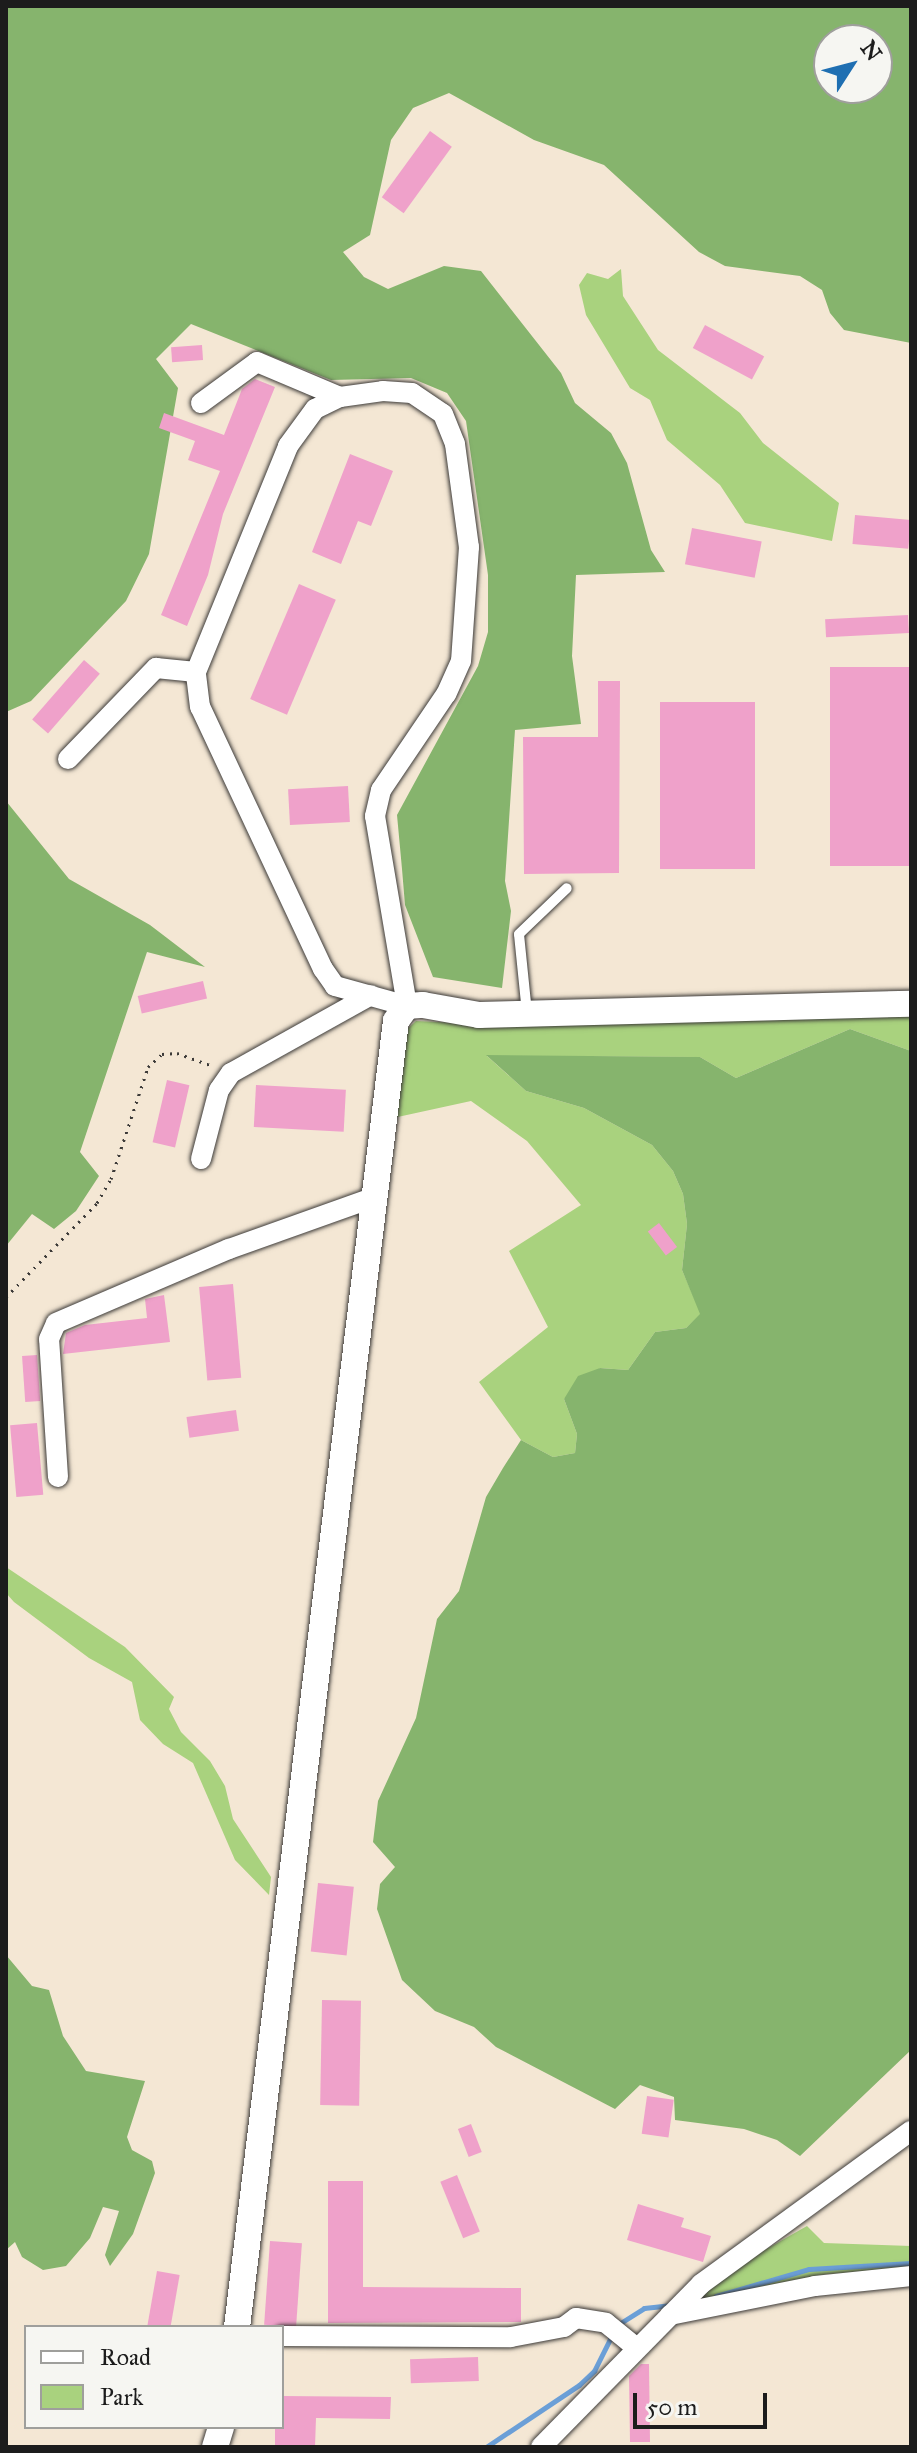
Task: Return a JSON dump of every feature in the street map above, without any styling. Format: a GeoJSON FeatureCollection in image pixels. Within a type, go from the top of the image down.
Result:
{"type":"FeatureCollection","features":[{"type":"Feature","properties":{"kind":"street"},"geometry":{"type":"LineString","coordinates":[[201,403],[257,362],[340,397]]}},
{"type":"Feature","properties":{"kind":"street"},"geometry":{"type":"LineString","coordinates":[[237,2325],[358,1366],[372,1198],[396,1021],[407,1006],[375,816],[381,790],[446,694],[461,661],[469,547],[455,444],[443,414],[412,393],[340,397],[315,409],[288,446],[196,672],[200,707],[323,969],[335,986],[407,1006],[479,1015],[911,1004]]}},
{"type":"Feature","properties":{"kind":"street"},"geometry":{"type":"LineString","coordinates":[[68,759],[156,668],[196,672]]}},
{"type":"Feature","properties":{"kind":"street"},"geometry":{"type":"LineString","coordinates":[[201,1159],[219,1090],[231,1073],[371,995]]}},
{"type":"Feature","properties":{"kind":"street"},"geometry":{"type":"LineString","coordinates":[[58,1477],[49,1339],[56,1323],[229,1249],[372,1198]]}},
{"type":"Feature","properties":{"kind":"street"},"geometry":{"type":"LineString","coordinates":[[541,2447],[701,2284],[911,2131]]}},
{"type":"Feature","properties":{"kind":"street"},"geometry":{"type":"LineString","coordinates":[[670,2315],[815,2286],[911,2276]]}},
{"type":"Feature","properties":{"kind":"street"},"geometry":{"type":"LineString","coordinates":[[284,2336],[511,2337],[564,2327],[576,2318],[606,2323],[637,2348]]}},
{"type":"Feature","properties":{"kind":"lane"},"geometry":{"type":"LineString","coordinates":[[527,1014],[519,934],[567,888]]}},
{"type":"Feature","properties":{"kind":"path"},"geometry":{"type":"LineString","coordinates":[[6,1297],[97,1203],[111,1179],[148,1067],[162,1054],[177,1053],[231,1073]]}},
{"type":"Feature","properties":{"kind":"green space"},"geometry":{"type":"Polygon","coordinates":[[[6,6],[911,6],[911,343],[844,330],[830,313],[822,290],[800,276],[725,266],[699,252],[604,165],[534,140],[449,93],[413,108],[391,140],[370,235],[343,252],[364,277],[388,289],[444,266],[481,271],[561,373],[575,403],[611,433],[627,463],[651,550],[665,572],[576,575],[572,656],[581,724],[515,730],[505,881],[511,911],[502,988],[433,977],[405,905],[397,815],[478,666],[488,632],[488,575],[466,421],[447,393],[411,378],[331,380],[191,324],[156,359],[178,388],[149,554],[126,601],[31,701],[6,712],[6,6]]]}},
{"type":"Feature","properties":{"kind":"green space"},"geometry":{"type":"Polygon","coordinates":[[[621,269],[623,296],[658,350],[740,413],[763,443],[839,503],[832,541],[745,523],[720,485],[667,440],[650,400],[630,388],[586,315],[579,285],[587,273],[608,279],[621,269]]]}},
{"type":"Feature","properties":{"kind":"green space"},"geometry":{"type":"Polygon","coordinates":[[[6,801],[69,879],[150,925],[205,967],[147,952],[80,1152],[99,1176],[76,1211],[54,1229],[32,1214],[6,1246],[6,801]]]}},
{"type":"Feature","properties":{"kind":"green space"},"geometry":{"type":"Polygon","coordinates":[[[911,1011],[911,1051],[850,1029],[736,1078],[700,1057],[487,1056],[526,1091],[584,1108],[652,1145],[673,1171],[683,1194],[687,1224],[682,1270],[701,1314],[686,1328],[655,1332],[628,1370],[600,1368],[564,1399],[577,1434],[575,1453],[553,1457],[521,1440],[479,1382],[548,1327],[509,1251],[581,1205],[527,1141],[471,1101],[393,1118],[403,1033],[416,1021],[484,1024],[911,1011]]]}},
{"type":"Feature","properties":{"kind":"green space"},"geometry":{"type":"Polygon","coordinates":[[[850,1029],[911,1051],[911,2050],[800,2156],[777,2140],[744,2129],[675,2120],[674,2097],[640,2085],[615,2109],[496,2047],[474,2027],[435,2011],[402,1980],[377,1909],[380,1884],[395,1867],[373,1842],[378,1801],[416,1718],[437,1619],[459,1591],[486,1497],[503,1468],[521,1440],[553,1457],[575,1453],[577,1434],[564,1399],[578,1376],[600,1368],[628,1370],[655,1332],[686,1328],[700,1314],[682,1270],[687,1224],[683,1194],[673,1171],[652,1145],[584,1108],[526,1091],[486,1055],[700,1057],[736,1078],[850,1029]]]}},
{"type":"Feature","properties":{"kind":"green space"},"geometry":{"type":"Polygon","coordinates":[[[6,1567],[125,1647],[174,1697],[169,1709],[181,1732],[210,1761],[225,1786],[233,1819],[271,1877],[269,1895],[235,1860],[193,1763],[163,1744],[140,1720],[132,1682],[89,1658],[14,1602],[6,1593],[6,1567]]]}},
{"type":"Feature","properties":{"kind":"green space"},"geometry":{"type":"Polygon","coordinates":[[[6,1955],[32,1986],[49,1990],[63,2036],[86,2071],[145,2081],[127,2137],[132,2150],[152,2161],[155,2173],[133,2234],[110,2266],[105,2255],[119,2211],[103,2207],[90,2238],[66,2266],[43,2270],[22,2257],[15,2242],[6,2250],[6,1955]]]}},
{"type":"Feature","properties":{"kind":"green space"},"geometry":{"type":"Polygon","coordinates":[[[807,2226],[824,2243],[911,2246],[911,2271],[827,2274],[692,2302],[731,2269],[807,2226]]]}},
{"type":"Feature","properties":{"kind":"building"},"geometry":{"type":"Polygon","coordinates":[[[430,131],[452,147],[404,213],[382,197],[430,131]]]}},
{"type":"Feature","properties":{"kind":"building"},"geometry":{"type":"Polygon","coordinates":[[[705,325],[764,356],[752,379],[693,348],[705,325]]]}},
{"type":"Feature","properties":{"kind":"building"},"geometry":{"type":"Polygon","coordinates":[[[202,345],[203,360],[172,362],[171,347],[202,345]]]}},
{"type":"Feature","properties":{"kind":"building"},"geometry":{"type":"Polygon","coordinates":[[[255,379],[275,387],[223,514],[208,575],[187,626],[161,615],[220,471],[188,460],[195,441],[159,428],[164,413],[224,435],[242,389],[255,379]]]}},
{"type":"Feature","properties":{"kind":"building"},"geometry":{"type":"Polygon","coordinates":[[[350,454],[393,471],[371,526],[358,521],[341,564],[312,552],[350,454]]]}},
{"type":"Feature","properties":{"kind":"building"},"geometry":{"type":"Polygon","coordinates":[[[855,515],[911,520],[908,549],[852,544],[855,515]]]}},
{"type":"Feature","properties":{"kind":"building"},"geometry":{"type":"Polygon","coordinates":[[[692,528],[762,542],[755,578],[685,564],[692,528]]]}},
{"type":"Feature","properties":{"kind":"building"},"geometry":{"type":"Polygon","coordinates":[[[299,584],[336,600],[287,715],[250,699],[299,584]]]}},
{"type":"Feature","properties":{"kind":"building"},"geometry":{"type":"Polygon","coordinates":[[[908,615],[909,633],[826,637],[825,619],[908,615]]]}},
{"type":"Feature","properties":{"kind":"building"},"geometry":{"type":"Polygon","coordinates":[[[84,660],[100,674],[48,733],[32,720],[84,660]]]}},
{"type":"Feature","properties":{"kind":"building"},"geometry":{"type":"Polygon","coordinates":[[[830,667],[909,667],[909,866],[830,866],[830,667]]]}},
{"type":"Feature","properties":{"kind":"building"},"geometry":{"type":"Polygon","coordinates":[[[598,681],[620,681],[619,873],[524,874],[523,737],[598,737],[598,681]]]}},
{"type":"Feature","properties":{"kind":"building"},"geometry":{"type":"Polygon","coordinates":[[[660,702],[755,702],[755,869],[660,869],[660,702]]]}},
{"type":"Feature","properties":{"kind":"building"},"geometry":{"type":"Polygon","coordinates":[[[348,786],[350,822],[290,825],[288,789],[348,786]]]}},
{"type":"Feature","properties":{"kind":"building"},"geometry":{"type":"Polygon","coordinates":[[[203,981],[207,999],[142,1014],[138,996],[203,981]]]}},
{"type":"Feature","properties":{"kind":"building"},"geometry":{"type":"Polygon","coordinates":[[[167,1080],[189,1085],[175,1148],[153,1142],[167,1080]]]}},
{"type":"Feature","properties":{"kind":"building"},"geometry":{"type":"Polygon","coordinates":[[[256,1085],[346,1090],[344,1132],[254,1127],[256,1085]]]}},
{"type":"Feature","properties":{"kind":"building"},"geometry":{"type":"Polygon","coordinates":[[[659,1223],[677,1247],[666,1255],[648,1231],[659,1223]]]}},
{"type":"Feature","properties":{"kind":"building"},"geometry":{"type":"Polygon","coordinates":[[[233,1284],[241,1378],[207,1381],[199,1287],[233,1284]]]}},
{"type":"Feature","properties":{"kind":"building"},"geometry":{"type":"Polygon","coordinates":[[[164,1295],[170,1342],[63,1354],[66,1333],[85,1325],[147,1318],[145,1299],[164,1295]]]}},
{"type":"Feature","properties":{"kind":"building"},"geometry":{"type":"Polygon","coordinates":[[[37,1355],[40,1401],[25,1402],[22,1356],[37,1355]]]}},
{"type":"Feature","properties":{"kind":"building"},"geometry":{"type":"Polygon","coordinates":[[[236,1410],[239,1431],[189,1438],[186,1417],[236,1410]]]}},
{"type":"Feature","properties":{"kind":"building"},"geometry":{"type":"Polygon","coordinates":[[[37,1423],[43,1495],[16,1497],[10,1425],[37,1423]]]}},
{"type":"Feature","properties":{"kind":"building"},"geometry":{"type":"Polygon","coordinates":[[[318,1883],[354,1887],[347,1955],[311,1952],[318,1883]]]}},
{"type":"Feature","properties":{"kind":"building"},"geometry":{"type":"Polygon","coordinates":[[[322,2000],[361,2001],[359,2106],[320,2105],[322,2000]]]}},
{"type":"Feature","properties":{"kind":"building"},"geometry":{"type":"Polygon","coordinates":[[[647,2096],[674,2100],[668,2137],[642,2134],[647,2096]]]}},
{"type":"Feature","properties":{"kind":"building"},"geometry":{"type":"Polygon","coordinates":[[[471,2124],[482,2152],[469,2157],[458,2129],[471,2124]]]}},
{"type":"Feature","properties":{"kind":"building"},"geometry":{"type":"Polygon","coordinates":[[[457,2175],[480,2232],[463,2238],[440,2182],[457,2175]]]}},
{"type":"Feature","properties":{"kind":"building"},"geometry":{"type":"Polygon","coordinates":[[[328,2181],[363,2181],[363,2287],[521,2288],[521,2322],[328,2323],[328,2181]]]}},
{"type":"Feature","properties":{"kind":"building"},"geometry":{"type":"Polygon","coordinates":[[[638,2204],[684,2218],[681,2227],[711,2236],[703,2262],[627,2240],[638,2204]]]}},
{"type":"Feature","properties":{"kind":"building"},"geometry":{"type":"Polygon","coordinates":[[[270,2241],[302,2243],[296,2327],[264,2325],[270,2241]]]}},
{"type":"Feature","properties":{"kind":"building"},"geometry":{"type":"Polygon","coordinates":[[[157,2271],[180,2275],[171,2325],[147,2325],[157,2271]]]}},
{"type":"Feature","properties":{"kind":"building"},"geometry":{"type":"Polygon","coordinates":[[[478,2357],[479,2381],[411,2383],[410,2359],[478,2357]]]}},
{"type":"Feature","properties":{"kind":"building"},"geometry":{"type":"Polygon","coordinates":[[[641,2364],[649,2364],[650,2442],[630,2442],[629,2376],[641,2364]]]}},
{"type":"Feature","properties":{"kind":"building"},"geometry":{"type":"Polygon","coordinates":[[[284,2396],[391,2397],[390,2419],[316,2418],[315,2447],[275,2447],[275,2429],[284,2429],[284,2396]]]}},
{"type":"Feature","properties":{"kind":"waterway"},"geometry":{"type":"LineString","coordinates":[[716,2296],[809,2269],[911,2263]]}},
{"type":"Feature","properties":{"kind":"waterway"},"geometry":{"type":"LineString","coordinates":[[622,2322],[644,2308],[672,2305]]}},
{"type":"Feature","properties":{"kind":"waterway"},"geometry":{"type":"LineString","coordinates":[[486,2447],[579,2385],[594,2371],[612,2335]]}}]}
